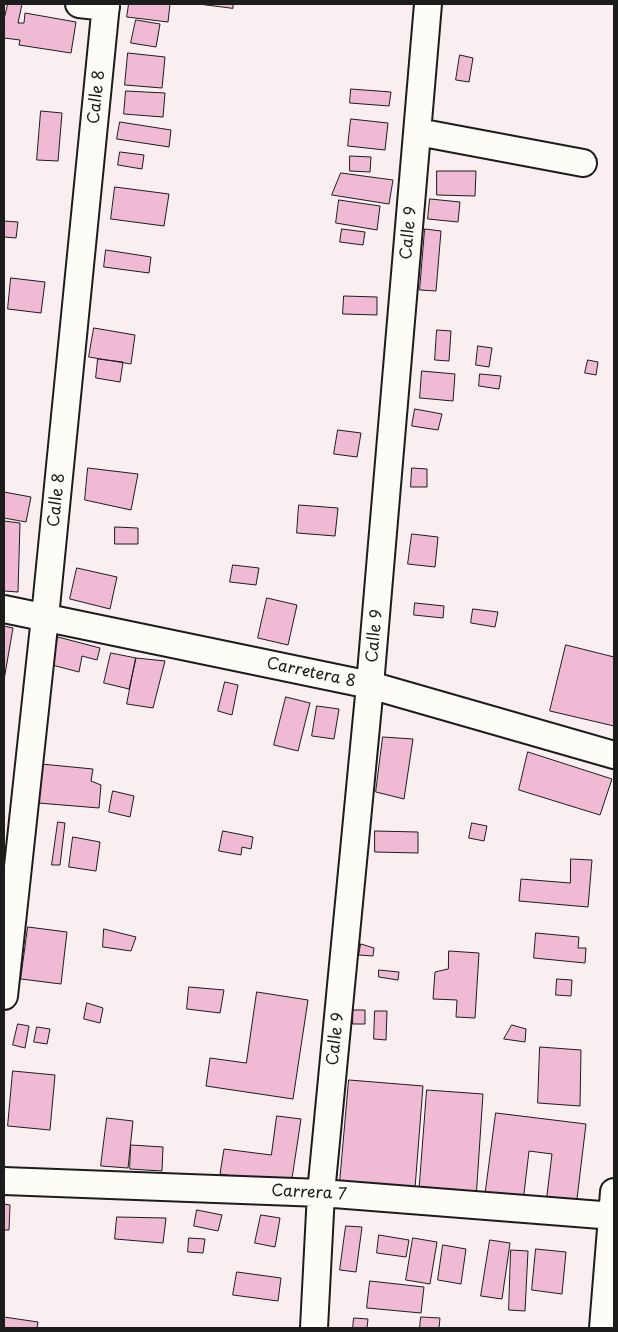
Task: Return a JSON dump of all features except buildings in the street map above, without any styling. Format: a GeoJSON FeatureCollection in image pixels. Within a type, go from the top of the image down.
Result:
{"type":"FeatureCollection","features":[{"type":"Feature","properties":{"kind":"street"},"geometry":{"type":"LineString","coordinates":[[79,4],[106,5]]}},
{"type":"Feature","properties":{"kind":"street","name":"Calle 9"},"geometry":{"type":"LineString","coordinates":[[314,1328],[321,1193],[370,685],[428,4]]}},
{"type":"Feature","properties":{"kind":"street","name":"Calle 8"},"geometry":{"type":"LineString","coordinates":[[4,996],[45,618],[106,5]]}},
{"type":"Feature","properties":{"kind":"street"},"geometry":{"type":"LineString","coordinates":[[418,132],[583,163]]}},
{"type":"Feature","properties":{"kind":"street","name":"Carretera 8"},"geometry":{"type":"LineString","coordinates":[[4,609],[370,685],[614,755]]}},
{"type":"Feature","properties":{"kind":"street","name":"Carrera 7"},"geometry":{"type":"LineString","coordinates":[[4,1181],[321,1193],[614,1208]]}},
{"type":"Feature","properties":{"kind":"street"},"geometry":{"type":"LineString","coordinates":[[603,1328],[614,1208]]}}]}
